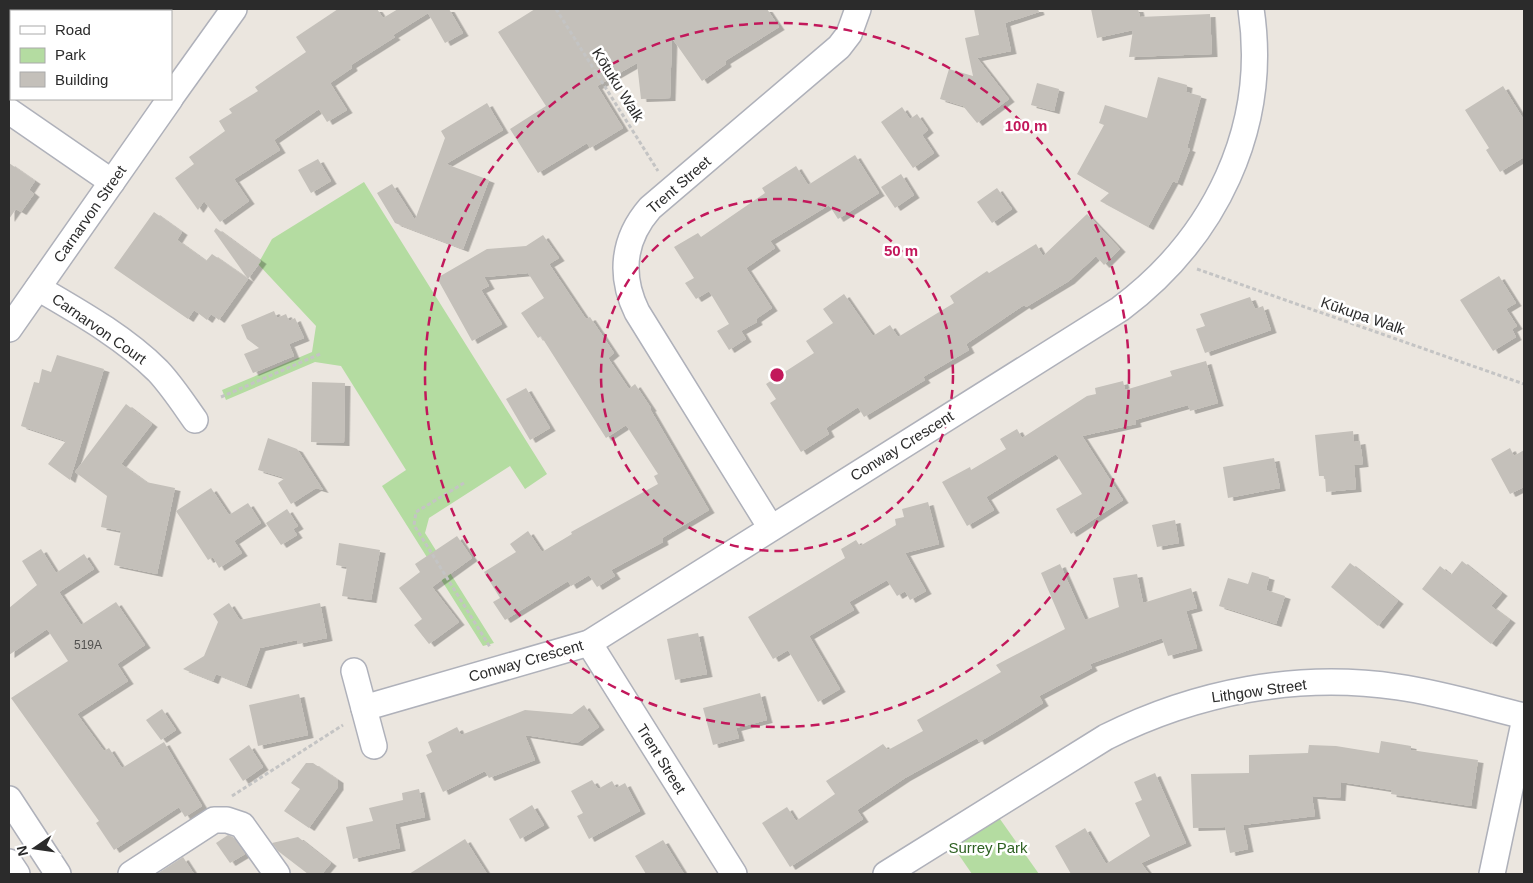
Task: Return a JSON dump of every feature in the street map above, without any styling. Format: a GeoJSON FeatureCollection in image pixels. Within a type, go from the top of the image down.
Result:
{"type":"FeatureCollection","features":[{"type":"Feature","properties":{"kind":"street","name":"Carnarvon Street"},"geometry":{"type":"LineString","coordinates":[[172,97],[234,9]]}},
{"type":"Feature","properties":{"kind":"street","name":"Trent Street"},"geometry":{"type":"LineString","coordinates":[[771,528],[628,296],[625,260],[630,239],[638,222],[650,208],[839,47],[849,34],[858,9]]}},
{"type":"Feature","properties":{"kind":"street","name":"Conway Crescent"},"geometry":{"type":"LineString","coordinates":[[364,708],[589,643],[1120,309],[1138,295],[1174,260],[1196,234],[1212,210],[1242,138],[1254,78],[1255,50],[1251,9]]}},
{"type":"Feature","properties":{"kind":"street","name":"Carnarvon Street"},"geometry":{"type":"LineString","coordinates":[[9,329],[170,100]]}},
{"type":"Feature","properties":{"kind":"street"},"geometry":{"type":"LineString","coordinates":[[9,110],[112,182]]}},
{"type":"Feature","properties":{"kind":"street","name":"Carnarvon Court"},"geometry":{"type":"LineString","coordinates":[[38,288],[68,305],[140,354],[173,389],[195,420]]}},
{"type":"Feature","properties":{"kind":"street","name":"Trent Street"},"geometry":{"type":"LineString","coordinates":[[589,643],[734,874]]}},
{"type":"Feature","properties":{"kind":"street"},"geometry":{"type":"LineString","coordinates":[[354,671],[374,746]]}},
{"type":"Feature","properties":{"kind":"street","name":"Lithgow Street"},"geometry":{"type":"LineString","coordinates":[[886,874],[1106,738],[1161,712],[1200,700],[1272,686],[1359,683],[1399,687],[1524,716]]}},
{"type":"Feature","properties":{"kind":"street"},"geometry":{"type":"LineString","coordinates":[[1492,874],[1524,723]]}},
{"type":"Feature","properties":{"kind":"street"},"geometry":{"type":"LineString","coordinates":[[9,799],[58,874]]}},
{"type":"Feature","properties":{"kind":"street"},"geometry":{"type":"LineString","coordinates":[[131,874],[214,820],[227,820],[242,825],[277,874]]}},
{"type":"Feature","properties":{"kind":"street"},"geometry":{"type":"LineString","coordinates":[[9,862],[17,874]]}},
{"type":"Feature","properties":{"kind":"path","name":"Kōtuku Walk"},"geometry":{"type":"LineString","coordinates":[[556,9],[660,174]]}},
{"type":"Feature","properties":{"kind":"path","name":"Kūkupa Walk"},"geometry":{"type":"LineString","coordinates":[[1195,268],[1524,384]]}},
{"type":"Feature","properties":{"kind":"path"},"geometry":{"type":"LineString","coordinates":[[221,397],[320,354]]}},
{"type":"Feature","properties":{"kind":"path"},"geometry":{"type":"LineString","coordinates":[[464,483],[416,512],[414,525],[493,652]]}},
{"type":"Feature","properties":{"kind":"green space"},"geometry":{"type":"Polygon","coordinates":[[[364,182],[547,474],[525,489],[510,466],[429,518],[425,533],[494,643],[483,646],[382,486],[406,470],[341,366],[315,362],[226,400],[222,390],[312,352],[316,326],[258,264],[272,239],[364,182]]]}},
{"type":"Feature","properties":{"kind":"green space","name":"Surrey Park"},"geometry":{"type":"Polygon","coordinates":[[[995,812],[1039,874],[972,874],[950,842],[995,812]]]}},
{"type":"Feature","properties":{"kind":"building"},"geometry":{"type":"Polygon","coordinates":[[[338,9],[377,9],[383,18],[398,9],[449,9],[463,33],[445,43],[428,13],[393,35],[395,37],[351,65],[352,68],[330,83],[347,110],[327,122],[319,109],[274,140],[280,150],[234,179],[249,201],[220,222],[204,201],[198,210],[175,178],[194,164],[189,157],[225,131],[219,121],[232,113],[229,109],[258,91],[255,87],[306,52],[296,37],[338,9]]]}},
{"type":"Feature","properties":{"kind":"building"},"geometry":{"type":"Polygon","coordinates":[[[535,9],[767,9],[779,27],[725,61],[726,64],[702,81],[672,38],[670,98],[641,99],[637,63],[597,86],[623,128],[590,148],[587,143],[538,173],[510,129],[546,106],[498,32],[535,9]]]}},
{"type":"Feature","properties":{"kind":"building"},"geometry":{"type":"Polygon","coordinates":[[[974,9],[1038,9],[1039,12],[1005,23],[1011,51],[977,58],[1009,99],[977,123],[963,106],[940,99],[949,69],[973,76],[965,38],[979,35],[974,9]]]}},
{"type":"Feature","properties":{"kind":"building"},"geometry":{"type":"Polygon","coordinates":[[[1091,9],[1138,9],[1140,17],[1210,14],[1212,54],[1129,57],[1133,30],[1097,38],[1091,9]]]}},
{"type":"Feature","properties":{"kind":"building"},"geometry":{"type":"Polygon","coordinates":[[[1158,77],[1187,85],[1186,92],[1201,96],[1187,148],[1190,149],[1177,183],[1173,181],[1148,227],[1100,201],[1109,193],[1077,174],[1104,125],[1099,123],[1105,105],[1147,118],[1158,77]]]}},
{"type":"Feature","properties":{"kind":"building"},"geometry":{"type":"Polygon","coordinates":[[[1037,83],[1059,89],[1054,111],[1031,105],[1037,83]]]}},
{"type":"Feature","properties":{"kind":"building"},"geometry":{"type":"Polygon","coordinates":[[[1503,86],[1524,120],[1524,157],[1500,172],[1486,150],[1489,148],[1465,110],[1503,86]]]}},
{"type":"Feature","properties":{"kind":"building"},"geometry":{"type":"Polygon","coordinates":[[[487,103],[503,130],[446,164],[489,180],[463,249],[395,223],[377,193],[392,184],[415,220],[445,138],[441,131],[487,103]]]}},
{"type":"Feature","properties":{"kind":"building"},"geometry":{"type":"Polygon","coordinates":[[[902,107],[910,119],[917,114],[928,130],[922,135],[934,153],[913,168],[881,122],[902,107]]]}},
{"type":"Feature","properties":{"kind":"building"},"geometry":{"type":"Polygon","coordinates":[[[855,155],[879,193],[838,219],[829,205],[770,241],[775,248],[746,268],[772,308],[756,319],[757,322],[741,331],[746,339],[729,350],[717,331],[729,324],[709,291],[696,299],[685,283],[694,278],[674,247],[698,233],[701,237],[765,193],[762,188],[796,166],[808,185],[855,155]]]}},
{"type":"Feature","properties":{"kind":"building"},"geometry":{"type":"Polygon","coordinates":[[[318,159],[331,181],[311,193],[298,170],[318,159]]]}},
{"type":"Feature","properties":{"kind":"building"},"geometry":{"type":"Polygon","coordinates":[[[9,163],[35,181],[29,190],[34,194],[21,212],[16,209],[9,219],[9,163]]]}},
{"type":"Feature","properties":{"kind":"building"},"geometry":{"type":"Polygon","coordinates":[[[901,174],[914,195],[895,208],[881,187],[901,174]]]}},
{"type":"Feature","properties":{"kind":"building"},"geometry":{"type":"Polygon","coordinates":[[[997,188],[1012,209],[992,223],[977,202],[997,188]]]}},
{"type":"Feature","properties":{"kind":"building"},"geometry":{"type":"Polygon","coordinates":[[[154,212],[182,232],[177,240],[206,261],[212,254],[248,279],[219,320],[211,314],[207,320],[194,310],[188,319],[114,268],[154,212]]]}},
{"type":"Feature","properties":{"kind":"building"},"geometry":{"type":"Polygon","coordinates":[[[1087,214],[1120,249],[1104,265],[1096,256],[1069,281],[1026,307],[1024,305],[966,344],[969,350],[923,377],[925,380],[864,417],[858,407],[826,428],[829,434],[801,452],[770,403],[776,399],[766,384],[814,353],[806,341],[833,323],[823,309],[844,294],[873,336],[890,325],[898,337],[954,303],[950,296],[987,271],[989,273],[1036,244],[1043,256],[1087,214]]]}},
{"type":"Feature","properties":{"kind":"building"},"geometry":{"type":"Polygon","coordinates":[[[216,228],[261,261],[248,279],[214,231],[216,228]]]}},
{"type":"Feature","properties":{"kind":"building"},"geometry":{"type":"Polygon","coordinates":[[[543,235],[559,258],[549,264],[586,319],[590,317],[614,353],[608,358],[629,389],[635,384],[651,408],[709,510],[662,538],[663,542],[611,570],[615,576],[597,587],[589,575],[571,586],[568,581],[505,620],[493,602],[500,598],[484,572],[516,552],[510,544],[528,531],[542,552],[572,534],[571,532],[658,484],[654,476],[658,474],[626,425],[606,438],[541,336],[538,338],[521,313],[544,298],[528,273],[484,277],[489,286],[481,290],[502,324],[472,341],[437,278],[487,249],[526,246],[543,235]]]}},
{"type":"Feature","properties":{"kind":"building"},"geometry":{"type":"Polygon","coordinates":[[[1499,276],[1516,303],[1506,309],[1517,326],[1512,329],[1516,337],[1493,351],[1460,300],[1499,276]]]}},
{"type":"Feature","properties":{"kind":"building"},"geometry":{"type":"Polygon","coordinates":[[[1250,297],[1255,309],[1263,306],[1271,330],[1205,353],[1196,329],[1205,326],[1200,314],[1250,297]]]}},
{"type":"Feature","properties":{"kind":"building"},"geometry":{"type":"Polygon","coordinates":[[[274,311],[277,318],[286,314],[289,321],[295,318],[304,338],[289,344],[294,356],[253,373],[244,354],[259,348],[247,339],[241,325],[274,311]]]}},
{"type":"Feature","properties":{"kind":"building"},"geometry":{"type":"Polygon","coordinates":[[[57,355],[104,369],[70,480],[48,464],[66,441],[21,426],[34,382],[39,383],[42,369],[51,372],[57,355]]]}},
{"type":"Feature","properties":{"kind":"building"},"geometry":{"type":"Polygon","coordinates":[[[1206,361],[1218,403],[1190,411],[1188,405],[1135,420],[1136,424],[1082,436],[1123,500],[1071,534],[1056,509],[1082,494],[1056,454],[986,497],[994,510],[967,526],[942,482],[970,467],[971,470],[1006,449],[1000,439],[1017,429],[1022,438],[1087,396],[1096,394],[1095,388],[1123,381],[1125,390],[1172,376],[1170,371],[1206,361]]]}},
{"type":"Feature","properties":{"kind":"building"},"geometry":{"type":"Polygon","coordinates":[[[312,382],[345,383],[344,443],[311,442],[312,382]]]}},
{"type":"Feature","properties":{"kind":"building"},"geometry":{"type":"Polygon","coordinates":[[[526,388],[550,428],[530,440],[506,399],[526,388]]]}},
{"type":"Feature","properties":{"kind":"building"},"geometry":{"type":"Polygon","coordinates":[[[126,404],[152,424],[121,464],[146,482],[175,488],[157,574],[114,565],[121,531],[101,527],[107,496],[75,472],[126,404]]]}},
{"type":"Feature","properties":{"kind":"building"},"geometry":{"type":"Polygon","coordinates":[[[1353,431],[1354,442],[1360,441],[1363,464],[1354,465],[1356,489],[1326,492],[1325,476],[1319,476],[1315,435],[1353,431]]]}},
{"type":"Feature","properties":{"kind":"building"},"geometry":{"type":"Polygon","coordinates":[[[268,438],[297,449],[323,490],[316,488],[291,504],[278,483],[285,478],[258,470],[268,438]]]}},
{"type":"Feature","properties":{"kind":"building"},"geometry":{"type":"Polygon","coordinates":[[[1510,448],[1514,456],[1524,450],[1524,487],[1510,494],[1491,459],[1510,448]]]}},
{"type":"Feature","properties":{"kind":"building"},"geometry":{"type":"Polygon","coordinates":[[[1274,458],[1280,488],[1228,498],[1223,467],[1274,458]]]}},
{"type":"Feature","properties":{"kind":"building"},"geometry":{"type":"Polygon","coordinates":[[[211,488],[229,515],[248,503],[261,523],[234,541],[242,553],[219,568],[213,557],[208,560],[176,511],[211,488]]]}},
{"type":"Feature","properties":{"kind":"building"},"geometry":{"type":"Polygon","coordinates":[[[928,502],[939,544],[905,553],[926,591],[910,600],[905,591],[897,596],[887,580],[849,602],[854,610],[809,636],[840,689],[818,702],[788,650],[773,659],[748,617],[845,558],[841,549],[856,540],[860,546],[896,525],[895,519],[904,517],[902,509],[928,502]]]}},
{"type":"Feature","properties":{"kind":"building"},"geometry":{"type":"Polygon","coordinates":[[[287,509],[298,526],[293,529],[297,535],[281,545],[266,523],[287,509]]]}},
{"type":"Feature","properties":{"kind":"building"},"geometry":{"type":"Polygon","coordinates":[[[1175,520],[1179,543],[1157,547],[1152,525],[1175,520]]]}},
{"type":"Feature","properties":{"kind":"building"},"geometry":{"type":"Polygon","coordinates":[[[457,536],[472,558],[432,587],[459,622],[429,644],[414,625],[422,619],[399,588],[420,572],[415,564],[457,536]]]}},
{"type":"Feature","properties":{"kind":"building"},"geometry":{"type":"Polygon","coordinates":[[[339,543],[380,550],[371,600],[342,596],[347,567],[336,565],[339,543]]]}},
{"type":"Feature","properties":{"kind":"building"},"geometry":{"type":"Polygon","coordinates":[[[41,549],[56,573],[84,554],[94,569],[59,592],[81,625],[116,602],[145,645],[117,664],[128,681],[77,714],[104,751],[109,748],[122,768],[164,742],[202,806],[185,817],[179,807],[114,850],[96,823],[99,821],[11,698],[68,661],[47,629],[9,655],[9,608],[37,585],[22,561],[41,549]]]}},
{"type":"Feature","properties":{"kind":"building"},"geometry":{"type":"Polygon","coordinates":[[[1462,561],[1502,593],[1491,606],[1510,620],[1491,644],[1422,589],[1440,566],[1451,575],[1462,561]]]}},
{"type":"Feature","properties":{"kind":"building"},"geometry":{"type":"Polygon","coordinates":[[[1350,563],[1398,601],[1378,626],[1331,587],[1350,563]]]}},
{"type":"Feature","properties":{"kind":"building"},"geometry":{"type":"Polygon","coordinates":[[[1060,564],[1085,620],[1119,607],[1113,578],[1137,574],[1143,603],[1191,588],[1197,608],[1186,611],[1197,648],[1168,656],[1162,638],[1090,664],[1092,668],[1039,696],[1043,703],[979,742],[977,738],[905,778],[857,810],[863,819],[790,867],[762,823],[787,807],[796,821],[835,794],[826,781],[883,744],[888,750],[923,731],[917,720],[1001,672],[996,665],[1065,629],[1041,573],[1060,564]]]}},
{"type":"Feature","properties":{"kind":"building"},"geometry":{"type":"Polygon","coordinates":[[[1252,572],[1269,577],[1266,590],[1285,596],[1276,624],[1219,606],[1228,578],[1248,584],[1252,572]]]}},
{"type":"Feature","properties":{"kind":"building"},"geometry":{"type":"Polygon","coordinates":[[[229,603],[240,620],[320,603],[327,638],[298,644],[297,640],[260,648],[246,686],[216,674],[213,681],[183,669],[204,656],[218,622],[213,614],[229,603]]]}},
{"type":"Feature","properties":{"kind":"building"},"geometry":{"type":"Polygon","coordinates":[[[698,633],[707,674],[675,680],[667,639],[698,633]]]}},
{"type":"Feature","properties":{"kind":"building"},"geometry":{"type":"Polygon","coordinates":[[[760,693],[767,720],[736,728],[739,738],[713,745],[703,708],[760,693]]]}},
{"type":"Feature","properties":{"kind":"building"},"geometry":{"type":"Polygon","coordinates":[[[299,694],[308,735],[258,746],[249,705],[299,694]]]}},
{"type":"Feature","properties":{"kind":"building"},"geometry":{"type":"Polygon","coordinates":[[[584,705],[599,727],[577,743],[525,735],[535,760],[489,778],[485,771],[443,792],[426,755],[432,752],[428,742],[457,727],[461,735],[525,710],[572,714],[584,705]]]}},
{"type":"Feature","properties":{"kind":"building"},"geometry":{"type":"Polygon","coordinates":[[[162,709],[176,730],[161,740],[146,720],[162,709]]]}},
{"type":"Feature","properties":{"kind":"building"},"geometry":{"type":"Polygon","coordinates":[[[1381,741],[1411,746],[1411,750],[1478,760],[1471,806],[1391,794],[1392,790],[1341,782],[1340,798],[1312,796],[1315,816],[1243,825],[1248,849],[1230,853],[1225,827],[1193,828],[1191,774],[1249,773],[1249,755],[1308,753],[1309,745],[1336,746],[1379,753],[1381,741]]]}},
{"type":"Feature","properties":{"kind":"building"},"geometry":{"type":"Polygon","coordinates":[[[249,745],[263,767],[243,781],[229,759],[249,745]]]}},
{"type":"Feature","properties":{"kind":"building"},"geometry":{"type":"Polygon","coordinates":[[[306,763],[313,763],[338,780],[338,787],[309,828],[284,811],[300,789],[291,783],[306,763]]]}},
{"type":"Feature","properties":{"kind":"building"},"geometry":{"type":"Polygon","coordinates":[[[1155,773],[1186,843],[1141,863],[1149,874],[1071,874],[1055,846],[1085,828],[1106,864],[1150,836],[1135,803],[1142,800],[1134,782],[1155,773]]]}},
{"type":"Feature","properties":{"kind":"building"},"geometry":{"type":"Polygon","coordinates":[[[592,780],[598,789],[612,781],[616,788],[625,783],[640,811],[589,839],[577,816],[583,813],[571,791],[592,780]]]}},
{"type":"Feature","properties":{"kind":"building"},"geometry":{"type":"Polygon","coordinates":[[[419,789],[425,817],[395,824],[400,848],[353,859],[346,827],[373,821],[369,808],[403,800],[402,793],[419,789]]]}},
{"type":"Feature","properties":{"kind":"building"},"geometry":{"type":"Polygon","coordinates":[[[532,805],[544,825],[520,839],[509,819],[532,805]]]}},
{"type":"Feature","properties":{"kind":"building"},"geometry":{"type":"Polygon","coordinates":[[[228,835],[233,837],[245,854],[230,863],[216,843],[228,835]]]}},
{"type":"Feature","properties":{"kind":"building"},"geometry":{"type":"Polygon","coordinates":[[[298,837],[331,863],[322,874],[308,874],[278,851],[272,843],[298,837]]]}},
{"type":"Feature","properties":{"kind":"building"},"geometry":{"type":"Polygon","coordinates":[[[465,839],[487,874],[409,874],[465,839]]]}},
{"type":"Feature","properties":{"kind":"building"},"geometry":{"type":"Polygon","coordinates":[[[663,840],[684,874],[646,874],[635,856],[663,840]]]}},
{"type":"Feature","properties":{"kind":"building"},"geometry":{"type":"Polygon","coordinates":[[[183,857],[194,874],[157,874],[183,857]]]}}]}
